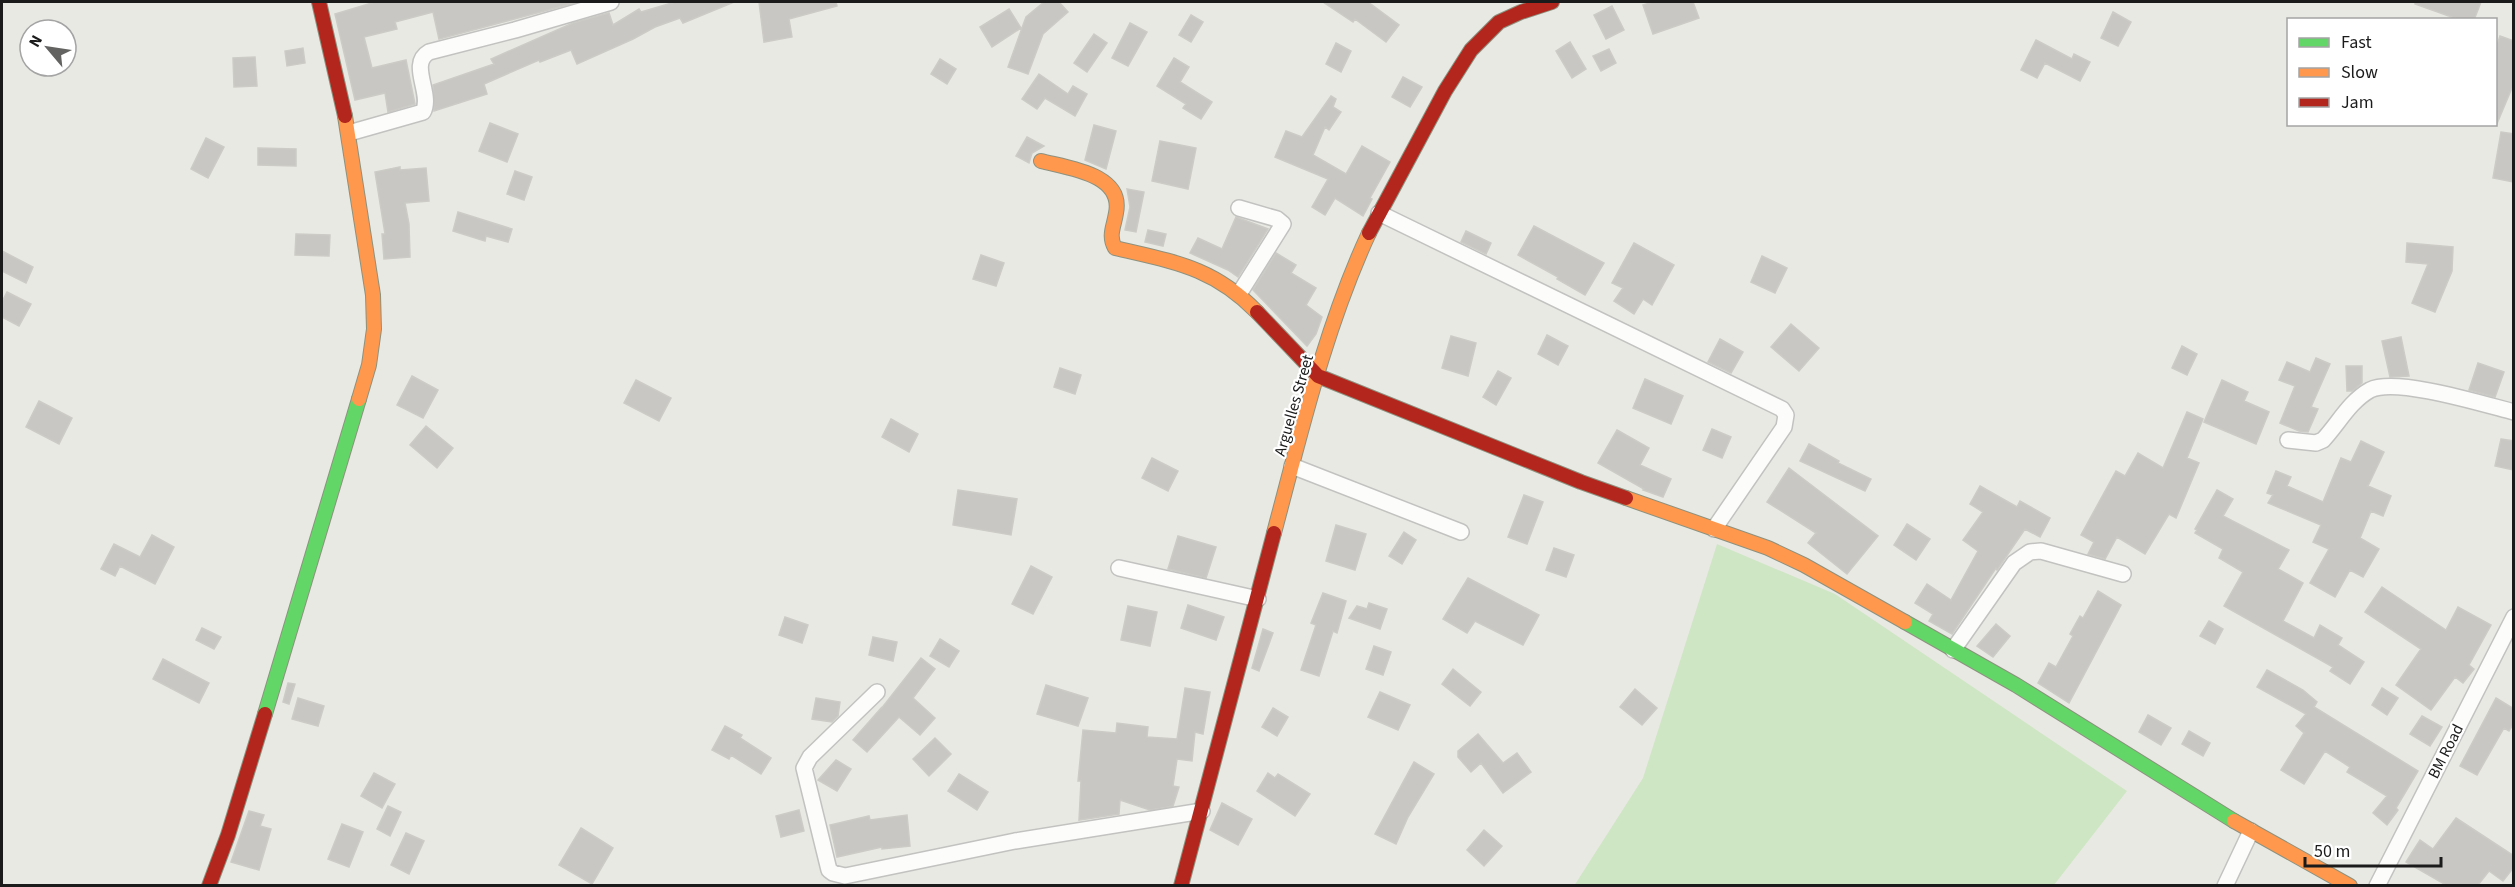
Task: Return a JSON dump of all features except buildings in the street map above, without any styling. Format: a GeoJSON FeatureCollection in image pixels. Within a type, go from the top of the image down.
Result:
{"type":"FeatureCollection","features":[{"type":"Feature","properties":{"kind":"street"},"geometry":{"type":"LineString","coordinates":[[209,885],[225,845],[313,561],[369,365],[374,329],[373,295],[349,133],[319,2]]}},
{"type":"Feature","properties":{"kind":"street"},"geometry":{"type":"LineString","coordinates":[[349,133],[423,112],[427,103],[420,62],[429,52],[611,2]]}},
{"type":"Feature","properties":{"kind":"street","name":"Arguelles Street"},"geometry":{"type":"LineString","coordinates":[[1181,885],[1292,466],[1343,297],[1379,213],[1456,71],[1472,49],[1494,26],[1517,14],[1552,2]]}},
{"type":"Feature","properties":{"kind":"street"},"geometry":{"type":"LineString","coordinates":[[1041,161],[1097,177],[1114,189],[1117,204],[1110,238],[1115,248],[1205,272],[1239,294],[1318,376],[1581,482],[1663,513],[1768,548],[1804,565],[2016,686],[2251,831],[2350,885]]}},
{"type":"Feature","properties":{"kind":"street"},"geometry":{"type":"LineString","coordinates":[[1239,208],[1277,219],[1283,224],[1239,294]]}},
{"type":"Feature","properties":{"kind":"street"},"geometry":{"type":"LineString","coordinates":[[1379,213],[1782,409],[1786,415],[1784,427],[1714,529]]}},
{"type":"Feature","properties":{"kind":"street"},"geometry":{"type":"LineString","coordinates":[[2288,440],[2316,443],[2323,440],[2356,400],[2381,386],[2401,386],[2514,412]]}},
{"type":"Feature","properties":{"kind":"street"},"geometry":{"type":"LineString","coordinates":[[1292,466],[1461,532]]}},
{"type":"Feature","properties":{"kind":"street"},"geometry":{"type":"LineString","coordinates":[[1953,650],[2014,563],[2030,552],[2041,551],[2123,574]]}},
{"type":"Feature","properties":{"kind":"street"},"geometry":{"type":"LineString","coordinates":[[1119,568],[1258,598]]}},
{"type":"Feature","properties":{"kind":"street","name":"BM Road"},"geometry":{"type":"LineString","coordinates":[[2377,885],[2514,617]]}},
{"type":"Feature","properties":{"kind":"street"},"geometry":{"type":"LineString","coordinates":[[877,692],[810,757],[804,768],[829,870],[833,873],[845,876],[1015,841],[1202,811]]}},
{"type":"Feature","properties":{"kind":"street"},"geometry":{"type":"LineString","coordinates":[[2225,885],[2251,831]]}},
{"type":"Feature","properties":{"kind":"green space"},"geometry":{"type":"Polygon","coordinates":[[[1717,544],[1835,594],[2127,791],[2054,885],[1574,886],[1643,778],[1717,544]]]}},
{"type":"Feature","properties":{"kind":"traffic: fast"},"geometry":{"type":"LineString","coordinates":[[265,714],[359,399]]}},
{"type":"Feature","properties":{"kind":"traffic: fast"},"geometry":{"type":"LineString","coordinates":[[1905,622],[2016,685],[2234,821]]}},
{"type":"Feature","properties":{"kind":"traffic: slow"},"geometry":{"type":"LineString","coordinates":[[345,116],[373,295],[374,329],[369,365],[359,399]]}},
{"type":"Feature","properties":{"kind":"traffic: slow"},"geometry":{"type":"LineString","coordinates":[[1041,161],[1092,175],[1111,189],[1116,200],[1112,235],[1115,248],[1192,268],[1225,285],[1257,312]]}},
{"type":"Feature","properties":{"kind":"traffic: slow"},"geometry":{"type":"LineString","coordinates":[[1274,533],[1327,343],[1353,269],[1369,233]]}},
{"type":"Feature","properties":{"kind":"traffic: slow"},"geometry":{"type":"LineString","coordinates":[[1626,498],[1768,548],[1804,565],[1905,622]]}},
{"type":"Feature","properties":{"kind":"traffic: slow"},"geometry":{"type":"LineString","coordinates":[[2234,821],[2350,886]]}},
{"type":"Feature","properties":{"kind":"traffic: jam"},"geometry":{"type":"LineString","coordinates":[[319,2],[345,116]]}},
{"type":"Feature","properties":{"kind":"traffic: jam"},"geometry":{"type":"LineString","coordinates":[[1369,233],[1445,91],[1471,50],[1499,22],[1552,2]]}},
{"type":"Feature","properties":{"kind":"traffic: jam"},"geometry":{"type":"LineString","coordinates":[[1257,312],[1318,376],[1626,498]]}},
{"type":"Feature","properties":{"kind":"traffic: jam"},"geometry":{"type":"LineString","coordinates":[[1181,886],[1274,533]]}},
{"type":"Feature","properties":{"kind":"traffic: jam"},"geometry":{"type":"LineString","coordinates":[[209,886],[228,835],[265,714]]}}]}
